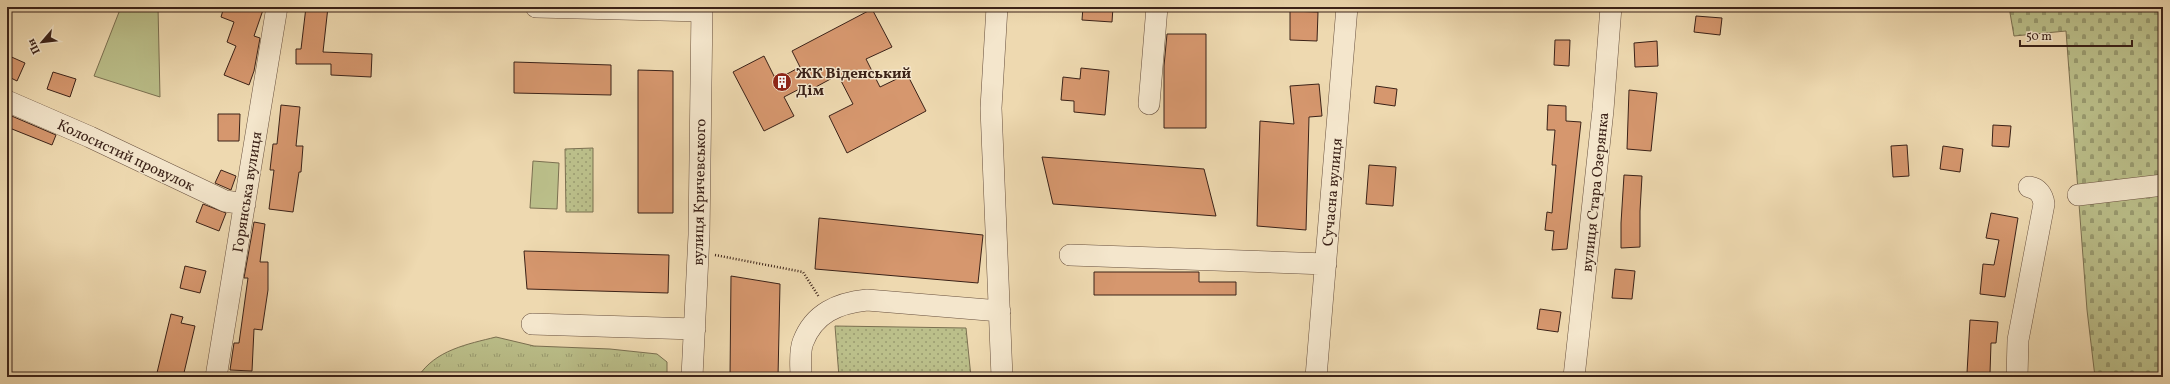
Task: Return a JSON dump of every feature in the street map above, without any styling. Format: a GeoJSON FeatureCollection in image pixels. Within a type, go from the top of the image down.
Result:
{"type":"FeatureCollection","features":[{"type":"Feature","properties":{"kind":"street","name":"Горянська вулиця"},"geometry":{"type":"LineString","coordinates":[[216,377],[277,7]]}},
{"type":"Feature","properties":{"kind":"street"},"geometry":{"type":"LineString","coordinates":[[536,7],[702,9]]}},
{"type":"Feature","properties":{"kind":"street"},"geometry":{"type":"LineString","coordinates":[[997,7],[991,108],[1002,377]]}},
{"type":"Feature","properties":{"kind":"street"},"geometry":{"type":"LineString","coordinates":[[1149,104],[1157,7]]}},
{"type":"Feature","properties":{"kind":"street","name":"Сучасна вулиця"},"geometry":{"type":"LineString","coordinates":[[1316,377],[1347,7]]}},
{"type":"Feature","properties":{"kind":"street","name":"вулиця Стара Озерянка"},"geometry":{"type":"LineString","coordinates":[[1574,377],[1603,110],[1611,7]]}},
{"type":"Feature","properties":{"kind":"street","name":"вулиця Кричевського"},"geometry":{"type":"LineString","coordinates":[[692,377],[698,252],[702,9]]}},
{"type":"Feature","properties":{"kind":"street","name":"Колосистий провулок"},"geometry":{"type":"LineString","coordinates":[[7,101],[90,137],[225,201],[245,204]]}},
{"type":"Feature","properties":{"kind":"street"},"geometry":{"type":"LineString","coordinates":[[2078,195],[2163,185]]}},
{"type":"Feature","properties":{"kind":"street"},"geometry":{"type":"LineString","coordinates":[[2017,377],[2018,340],[2044,204],[2043,198],[2038,190],[2029,186]]}},
{"type":"Feature","properties":{"kind":"street"},"geometry":{"type":"LineString","coordinates":[[1070,255],[1326,264]]}},
{"type":"Feature","properties":{"kind":"street"},"geometry":{"type":"LineString","coordinates":[[801,377],[802,344],[812,325],[828,311],[847,302],[867,300],[1000,311]]}},
{"type":"Feature","properties":{"kind":"street"},"geometry":{"type":"LineString","coordinates":[[532,324],[695,329]]}},
{"type":"Feature","properties":{"kind":"path"},"geometry":{"type":"LineString","coordinates":[[698,252],[803,272],[828,311]]}},
{"type":"Feature","properties":{"kind":"green space"},"geometry":{"type":"Polygon","coordinates":[[[121,7],[158,7],[160,97],[94,76],[121,7]]]}},
{"type":"Feature","properties":{"kind":"green space"},"geometry":{"type":"Polygon","coordinates":[[[2009,7],[2163,7],[2163,377],[2095,377],[2087,310],[2066,31],[2014,36],[2009,7]]]}},
{"type":"Feature","properties":{"kind":"green space"},"geometry":{"type":"Polygon","coordinates":[[[593,148],[593,212],[566,212],[565,149],[593,148]]]}},
{"type":"Feature","properties":{"kind":"green space"},"geometry":{"type":"Polygon","coordinates":[[[533,161],[559,163],[557,209],[530,208],[533,161]]]}},
{"type":"Feature","properties":{"kind":"green space"},"geometry":{"type":"Polygon","coordinates":[[[835,326],[966,328],[971,377],[839,377],[835,326]]]}},
{"type":"Feature","properties":{"kind":"green space"},"geometry":{"type":"Polygon","coordinates":[[[496,337],[534,346],[610,349],[657,354],[667,362],[667,377],[418,377],[433,360],[443,354],[474,342],[496,337]]]}},
{"type":"Feature","properties":{"kind":"building"},"geometry":{"type":"Polygon","coordinates":[[[224,7],[264,7],[254,36],[260,38],[254,71],[249,85],[224,75],[236,46],[227,42],[234,22],[221,17],[224,7]]]}},
{"type":"Feature","properties":{"kind":"building"},"geometry":{"type":"Polygon","coordinates":[[[306,7],[328,7],[323,52],[372,54],[371,77],[331,75],[331,64],[296,64],[296,49],[301,49],[306,7]]]}},
{"type":"Feature","properties":{"kind":"building"},"geometry":{"type":"Polygon","coordinates":[[[1083,7],[1113,7],[1112,22],[1082,20],[1083,7]]]}},
{"type":"Feature","properties":{"kind":"building","name":"ЖК Віденський Дім"},"geometry":{"type":"Polygon","coordinates":[[[872,9],[892,47],[866,59],[880,87],[907,74],[926,111],[847,153],[829,116],[853,104],[838,75],[812,89],[809,84],[784,97],[794,116],[764,131],[733,72],[764,56],[776,80],[800,67],[792,51],[872,9]]]}},
{"type":"Feature","properties":{"kind":"building"},"geometry":{"type":"Polygon","coordinates":[[[1290,11],[1318,12],[1317,41],[1290,40],[1290,11]]]}},
{"type":"Feature","properties":{"kind":"building"},"geometry":{"type":"Polygon","coordinates":[[[1696,16],[1722,18],[1720,35],[1694,32],[1696,16]]]}},
{"type":"Feature","properties":{"kind":"building"},"geometry":{"type":"Polygon","coordinates":[[[1167,34],[1206,34],[1206,128],[1164,128],[1164,66],[1167,34]]]}},
{"type":"Feature","properties":{"kind":"building"},"geometry":{"type":"Polygon","coordinates":[[[1555,40],[1570,40],[1569,66],[1554,65],[1555,40]]]}},
{"type":"Feature","properties":{"kind":"building"},"geometry":{"type":"Polygon","coordinates":[[[1657,41],[1658,66],[1635,67],[1634,43],[1657,41]]]}},
{"type":"Feature","properties":{"kind":"building"},"geometry":{"type":"Polygon","coordinates":[[[7,55],[25,63],[17,81],[7,76],[7,55]]]}},
{"type":"Feature","properties":{"kind":"building"},"geometry":{"type":"Polygon","coordinates":[[[514,62],[611,65],[611,95],[514,93],[514,62]]]}},
{"type":"Feature","properties":{"kind":"building"},"geometry":{"type":"Polygon","coordinates":[[[1081,68],[1109,71],[1105,115],[1074,112],[1074,101],[1061,100],[1063,77],[1080,79],[1081,68]]]}},
{"type":"Feature","properties":{"kind":"building"},"geometry":{"type":"Polygon","coordinates":[[[638,70],[673,71],[673,213],[638,213],[638,70]]]}},
{"type":"Feature","properties":{"kind":"building"},"geometry":{"type":"Polygon","coordinates":[[[53,72],[76,79],[70,97],[47,89],[53,72]]]}},
{"type":"Feature","properties":{"kind":"building"},"geometry":{"type":"Polygon","coordinates":[[[1319,84],[1322,116],[1309,117],[1306,230],[1257,226],[1260,121],[1294,124],[1290,86],[1319,84]]]}},
{"type":"Feature","properties":{"kind":"building"},"geometry":{"type":"Polygon","coordinates":[[[1376,86],[1397,89],[1395,106],[1374,103],[1376,86]]]}},
{"type":"Feature","properties":{"kind":"building"},"geometry":{"type":"Polygon","coordinates":[[[1629,90],[1657,93],[1651,151],[1627,149],[1629,90]]]}},
{"type":"Feature","properties":{"kind":"building"},"geometry":{"type":"Polygon","coordinates":[[[281,105],[300,107],[296,146],[303,146],[301,172],[299,172],[293,212],[269,209],[274,170],[270,170],[273,144],[277,144],[281,105]]]}},
{"type":"Feature","properties":{"kind":"building"},"geometry":{"type":"Polygon","coordinates":[[[1548,105],[1566,106],[1566,121],[1581,122],[1567,249],[1552,250],[1554,231],[1545,230],[1547,212],[1552,213],[1556,165],[1552,165],[1555,130],[1547,130],[1548,105]]]}},
{"type":"Feature","properties":{"kind":"building"},"geometry":{"type":"Polygon","coordinates":[[[7,114],[56,135],[52,145],[7,127],[7,114]]]}},
{"type":"Feature","properties":{"kind":"building"},"geometry":{"type":"Polygon","coordinates":[[[218,114],[240,114],[239,141],[218,141],[218,114]]]}},
{"type":"Feature","properties":{"kind":"building"},"geometry":{"type":"Polygon","coordinates":[[[1993,125],[2011,126],[2009,147],[1992,146],[1993,125]]]}},
{"type":"Feature","properties":{"kind":"building"},"geometry":{"type":"Polygon","coordinates":[[[1907,145],[1909,176],[1893,177],[1891,146],[1907,145]]]}},
{"type":"Feature","properties":{"kind":"building"},"geometry":{"type":"Polygon","coordinates":[[[1943,146],[1963,149],[1960,172],[1940,169],[1943,146]]]}},
{"type":"Feature","properties":{"kind":"building"},"geometry":{"type":"Polygon","coordinates":[[[1042,157],[1204,169],[1216,216],[1053,204],[1042,157]]]}},
{"type":"Feature","properties":{"kind":"building"},"geometry":{"type":"Polygon","coordinates":[[[1369,165],[1396,167],[1393,206],[1366,204],[1369,165]]]}},
{"type":"Feature","properties":{"kind":"building"},"geometry":{"type":"Polygon","coordinates":[[[221,170],[236,176],[231,190],[215,183],[221,170]]]}},
{"type":"Feature","properties":{"kind":"building"},"geometry":{"type":"Polygon","coordinates":[[[1624,175],[1642,176],[1640,247],[1621,248],[1624,175]]]}},
{"type":"Feature","properties":{"kind":"building"},"geometry":{"type":"Polygon","coordinates":[[[203,204],[226,213],[219,231],[196,222],[203,204]]]}},
{"type":"Feature","properties":{"kind":"building"},"geometry":{"type":"Polygon","coordinates":[[[1991,213],[2018,218],[2005,297],[1980,294],[1983,264],[1994,265],[1999,240],[1986,238],[1991,213]]]}},
{"type":"Feature","properties":{"kind":"building"},"geometry":{"type":"Polygon","coordinates":[[[819,218],[983,235],[978,283],[815,269],[819,218]]]}},
{"type":"Feature","properties":{"kind":"building"},"geometry":{"type":"Polygon","coordinates":[[[254,222],[265,224],[260,262],[268,262],[268,290],[262,330],[254,329],[252,371],[230,370],[234,343],[239,343],[248,278],[244,278],[254,222]]]}},
{"type":"Feature","properties":{"kind":"building"},"geometry":{"type":"Polygon","coordinates":[[[524,251],[669,255],[668,293],[527,289],[524,251]]]}},
{"type":"Feature","properties":{"kind":"building"},"geometry":{"type":"Polygon","coordinates":[[[185,266],[206,271],[200,293],[180,288],[185,266]]]}},
{"type":"Feature","properties":{"kind":"building"},"geometry":{"type":"Polygon","coordinates":[[[1615,269],[1635,271],[1632,299],[1612,298],[1615,269]]]}},
{"type":"Feature","properties":{"kind":"building"},"geometry":{"type":"Polygon","coordinates":[[[1094,272],[1199,272],[1199,282],[1236,282],[1236,295],[1094,295],[1094,272]]]}},
{"type":"Feature","properties":{"kind":"building"},"geometry":{"type":"Polygon","coordinates":[[[731,276],[780,284],[778,377],[730,377],[731,276]]]}},
{"type":"Feature","properties":{"kind":"building"},"geometry":{"type":"Polygon","coordinates":[[[1540,309],[1561,312],[1558,332],[1537,329],[1540,309]]]}},
{"type":"Feature","properties":{"kind":"building"},"geometry":{"type":"Polygon","coordinates":[[[171,314],[183,317],[181,323],[195,326],[183,377],[156,377],[171,314]]]}},
{"type":"Feature","properties":{"kind":"building"},"geometry":{"type":"Polygon","coordinates":[[[1970,320],[1998,322],[1996,343],[1991,343],[1990,373],[1967,373],[1970,320]]]}},
{"type":"Feature","properties":{"kind":"place","name":"ЖК Віденський Дім"},"geometry":{"type":"Point","coordinates":[782,82]}}]}
